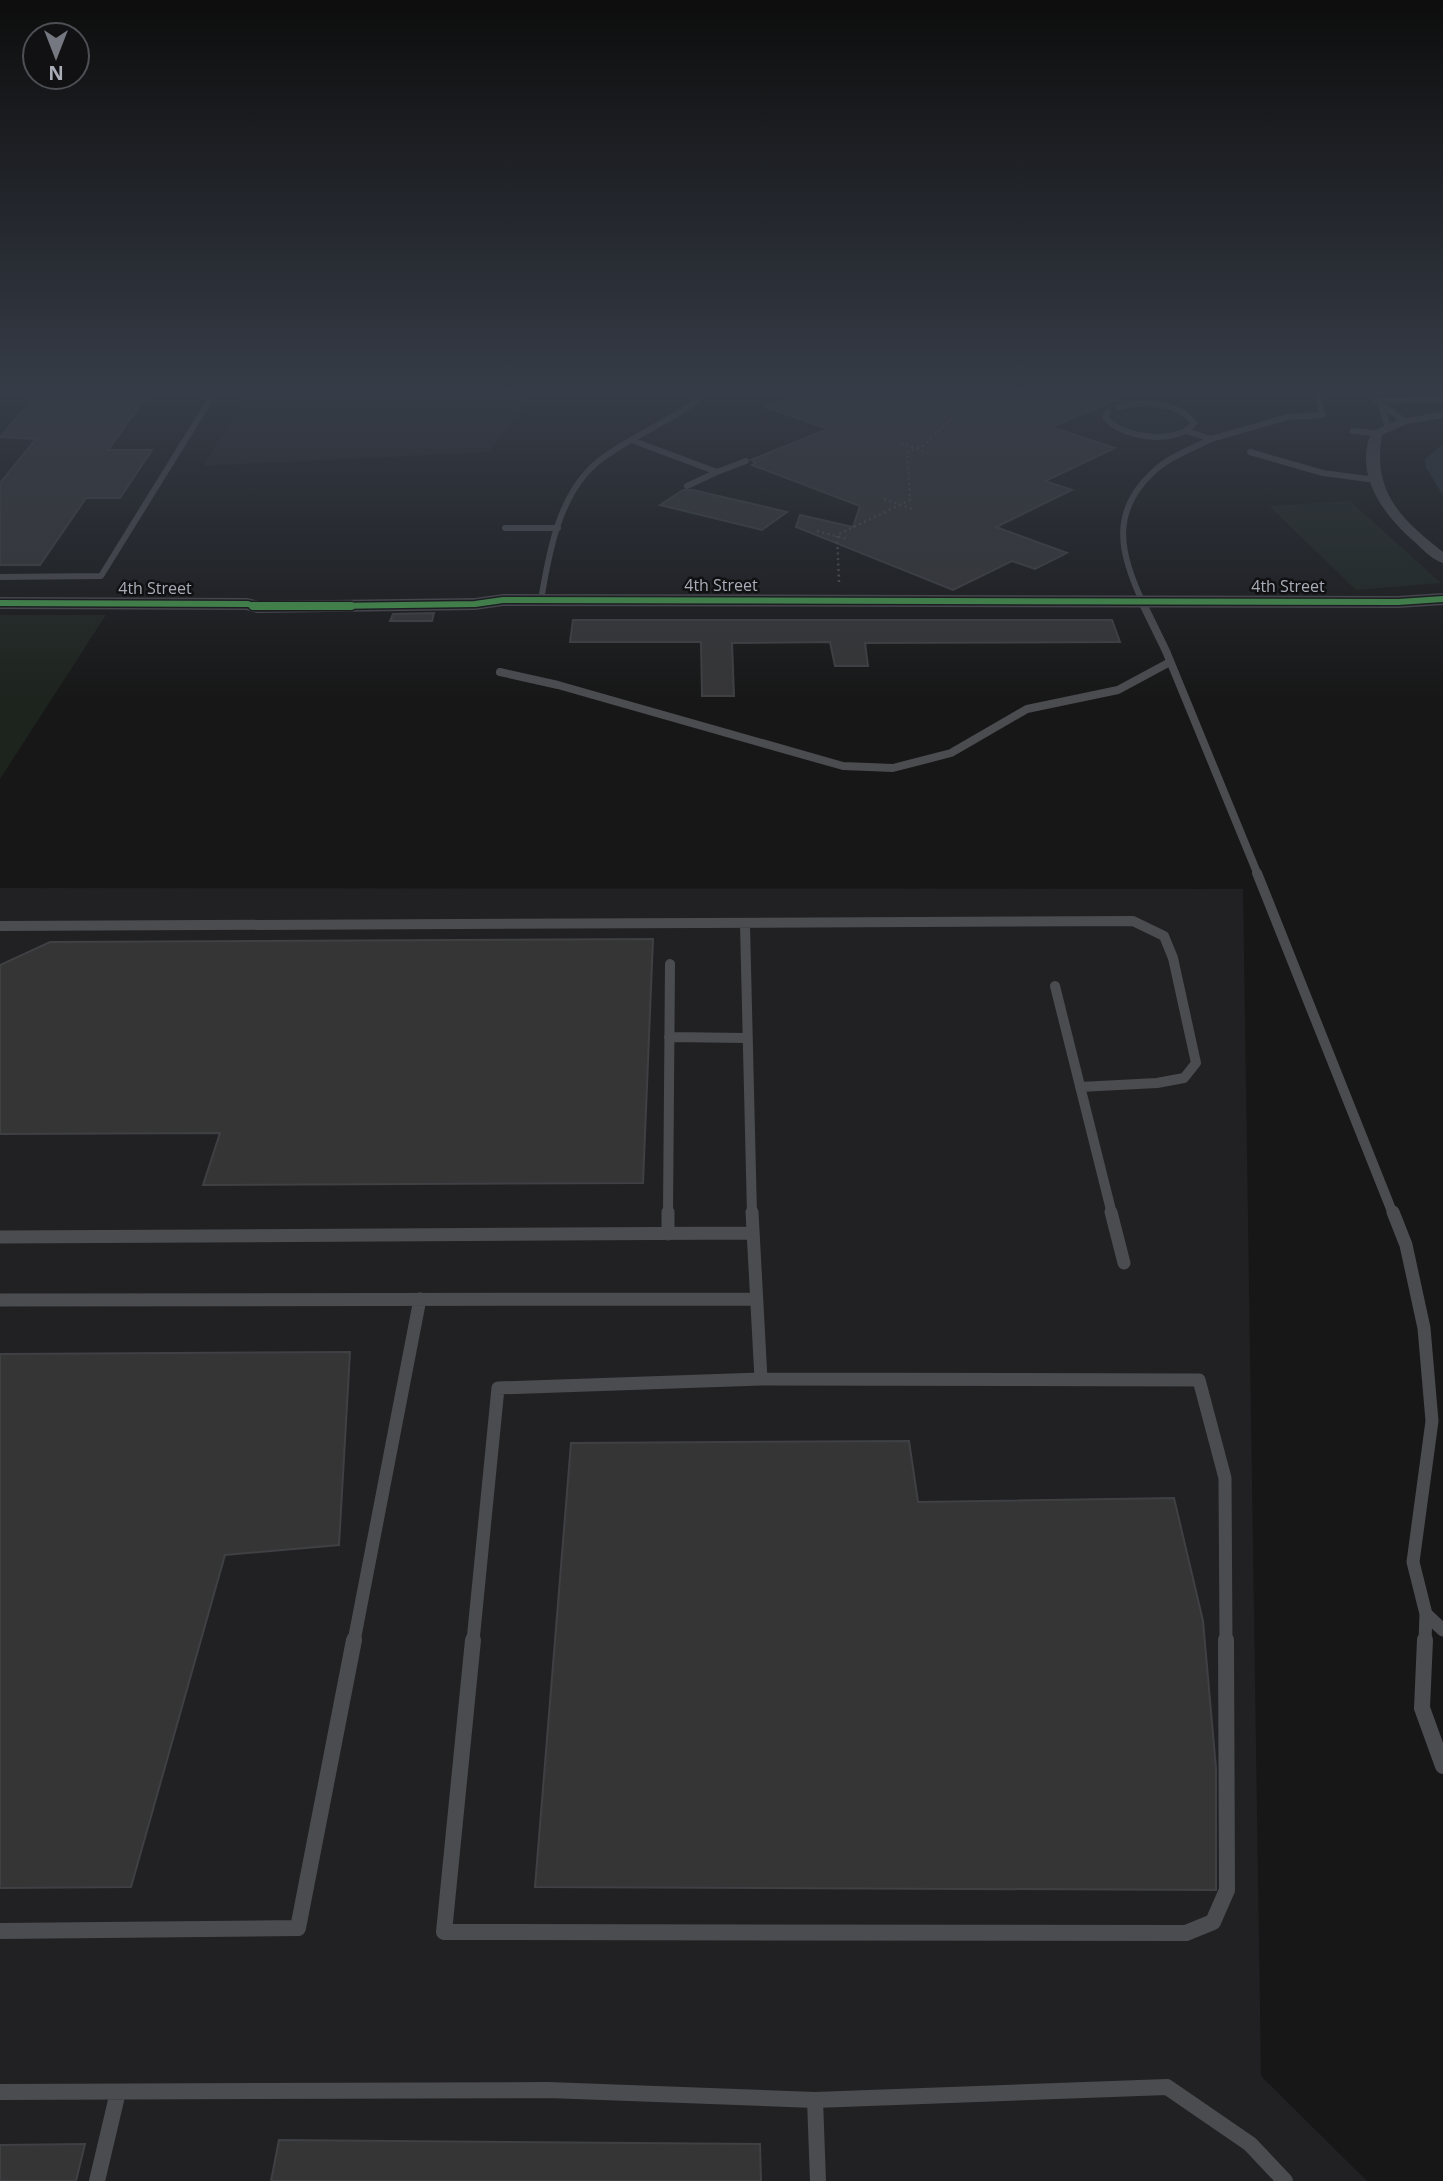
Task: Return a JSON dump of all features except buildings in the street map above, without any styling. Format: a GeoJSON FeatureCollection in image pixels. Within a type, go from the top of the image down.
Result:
{"type":"FeatureCollection","features":[{"type":"Feature","properties":{"kind":"street"},"geometry":{"type":"LineString","coordinates":[[1380,497],[1381,501],[1443,559]]}},
{"type":"Feature","properties":{"kind":"street","name":"4th Street"},"geometry":{"type":"LineString","coordinates":[[0,603],[253,605],[308,613],[413,613],[503,600],[1443,599]]}},
{"type":"Feature","properties":{"kind":"street"},"geometry":{"type":"LineString","coordinates":[[253,605],[339,600],[503,600]]}},
{"type":"Feature","properties":{"kind":"lane"},"geometry":{"type":"LineString","coordinates":[[0,577],[101,576],[150,497]]}},
{"type":"Feature","properties":{"kind":"lane"},"geometry":{"type":"LineString","coordinates":[[541,600],[548,557],[572,497]]}},
{"type":"Feature","properties":{"kind":"lane"},"geometry":{"type":"LineString","coordinates":[[1131,497],[1123,517],[1122,541],[1142,601],[1170,662],[1406,1245],[1424,1328],[1432,1420],[1413,1562],[1426,1614],[1422,1708],[1443,1766]]}},
{"type":"Feature","properties":{"kind":"lane"},"geometry":{"type":"LineString","coordinates":[[505,528],[558,528]]}},
{"type":"Feature","properties":{"kind":"lane"},"geometry":{"type":"LineString","coordinates":[[500,672],[558,685],[843,766],[893,768],[951,754],[1027,709],[1118,690],[1170,662]]}},
{"type":"Feature","properties":{"kind":"lane"},"geometry":{"type":"LineString","coordinates":[[0,926],[746,925],[1133,921],[1164,936],[1173,958],[1196,1063],[1184,1078],[1157,1083],[1080,1087]]}},
{"type":"Feature","properties":{"kind":"lane"},"geometry":{"type":"LineString","coordinates":[[746,925],[746,1038],[752,1233],[761,1379]]}},
{"type":"Feature","properties":{"kind":"lane"},"geometry":{"type":"LineString","coordinates":[[668,1234],[670,964]]}},
{"type":"Feature","properties":{"kind":"lane"},"geometry":{"type":"LineString","coordinates":[[1055,986],[1124,1264]]}},
{"type":"Feature","properties":{"kind":"lane"},"geometry":{"type":"LineString","coordinates":[[669,1037],[746,1038]]}},
{"type":"Feature","properties":{"kind":"lane"},"geometry":{"type":"LineString","coordinates":[[0,1237],[752,1233]]}},
{"type":"Feature","properties":{"kind":"lane"},"geometry":{"type":"LineString","coordinates":[[0,1931],[298,1928],[419,1299]]}},
{"type":"Feature","properties":{"kind":"lane"},"geometry":{"type":"LineString","coordinates":[[0,1300],[756,1299]]}},
{"type":"Feature","properties":{"kind":"lane"},"geometry":{"type":"LineString","coordinates":[[761,1379],[1199,1380],[1226,1478],[1227,1890],[1213,1922],[1186,1933],[444,1932],[498,1388],[761,1379]]}},
{"type":"Feature","properties":{"kind":"lane"},"geometry":{"type":"LineString","coordinates":[[1426,1614],[1443,1630]]}},
{"type":"Feature","properties":{"kind":"lane"},"geometry":{"type":"LineString","coordinates":[[0,2092],[548,2090],[815,2100],[1167,2087],[1250,2144],[1284,2181]]}},
{"type":"Feature","properties":{"kind":"lane"},"geometry":{"type":"LineString","coordinates":[[97,2181],[118,2092]]}},
{"type":"Feature","properties":{"kind":"lane"},"geometry":{"type":"LineString","coordinates":[[815,2100],[818,2181]]}},
{"type":"Feature","properties":{"kind":"path"},"geometry":{"type":"LineString","coordinates":[[837,535],[900,505],[909,500],[909,497]]}},
{"type":"Feature","properties":{"kind":"path"},"geometry":{"type":"LineString","coordinates":[[884,499],[915,510]]}},
{"type":"Feature","properties":{"kind":"path"},"geometry":{"type":"LineString","coordinates":[[817,531],[847,538]]}},
{"type":"Feature","properties":{"kind":"path"},"geometry":{"type":"LineString","coordinates":[[837,535],[841,601]]}},
{"type":"Feature","properties":{"kind":"shaded area"},"geometry":{"type":"Polygon","coordinates":[[[1350,501],[1441,583],[1356,590],[1269,506],[1350,501]]]}},
{"type":"Feature","properties":{"kind":"shaded area"},"geometry":{"type":"Polygon","coordinates":[[[0,615],[106,615],[0,779],[0,615]]]}},
{"type":"Feature","properties":{"kind":"shaded area"},"geometry":{"type":"Polygon","coordinates":[[[0,888],[1243,889],[1261,2076],[1367,2181],[0,2181],[0,888]]]}},
{"type":"Feature","properties":{"kind":"cycle path"},"geometry":{"type":"LineString","coordinates":[[0,603],[248,604],[257,607],[475,604],[503,600],[1398,602],[1443,599]]}}]}
